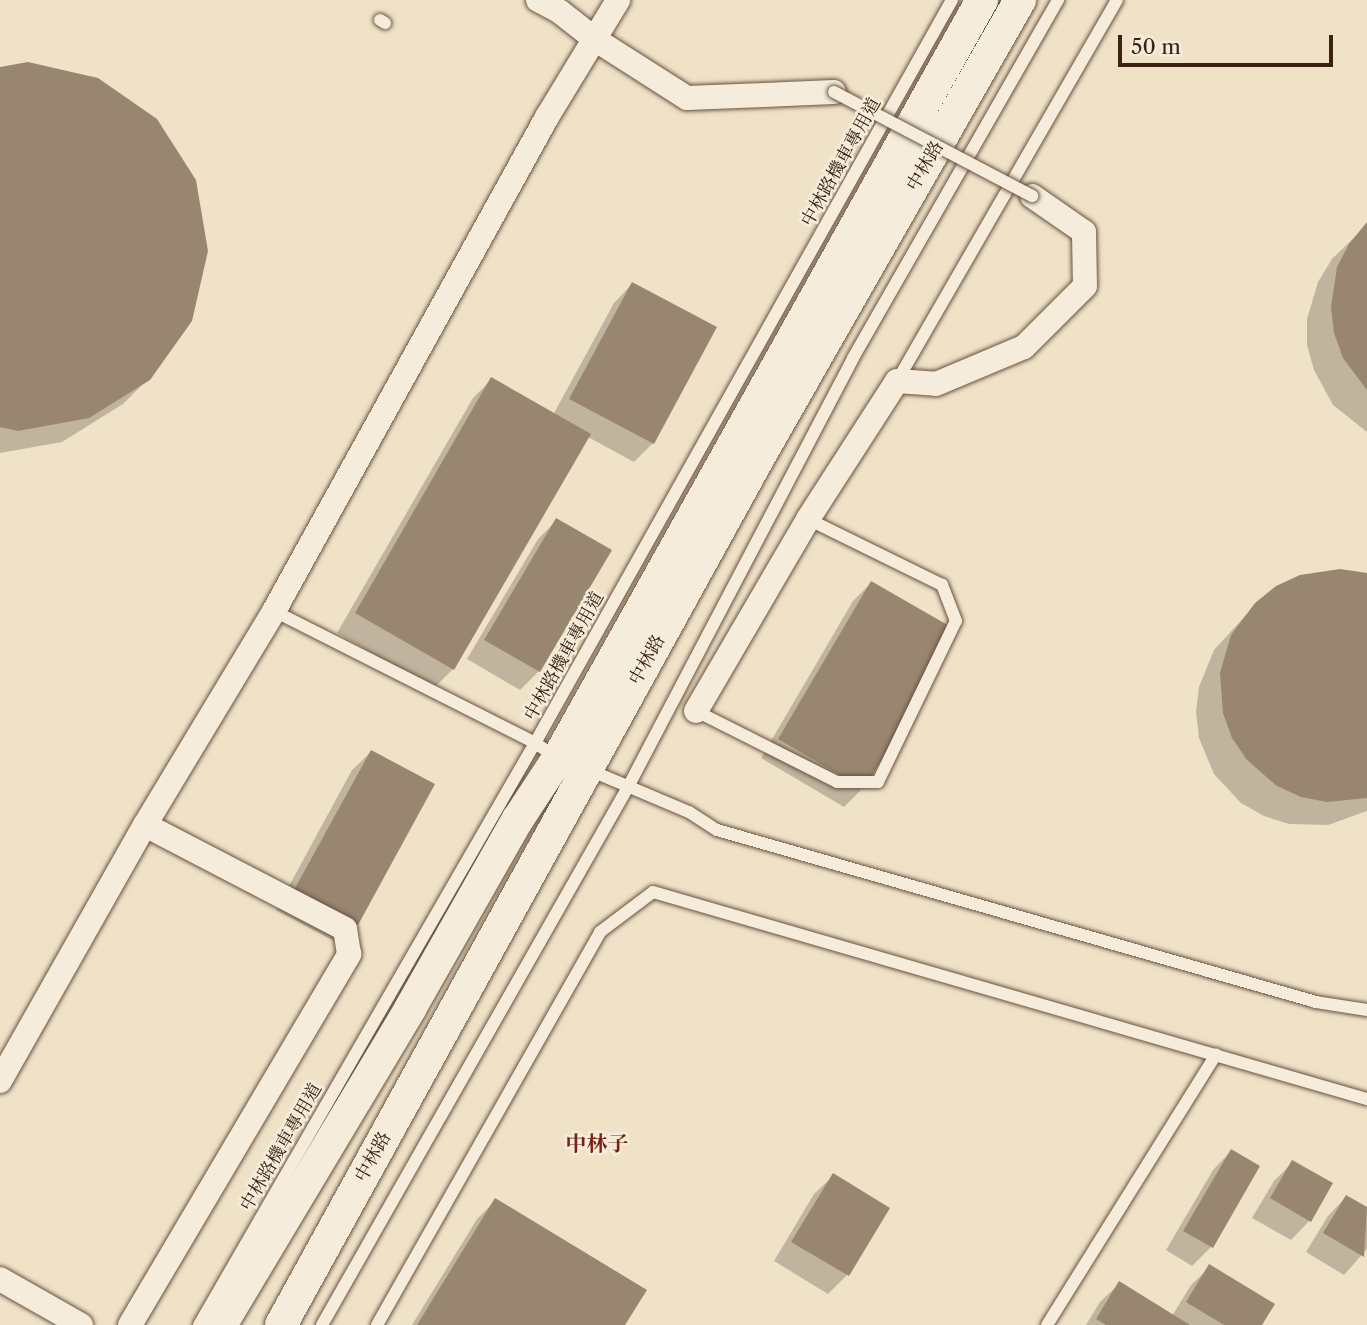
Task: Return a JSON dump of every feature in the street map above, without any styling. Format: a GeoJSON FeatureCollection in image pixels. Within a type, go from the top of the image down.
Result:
{"type":"FeatureCollection","features":[{"type":"Feature","properties":{"kind":"street"},"geometry":{"type":"LineString","coordinates":[[538,0],[559,11],[596,40],[687,98],[834,92]]}},
{"type":"Feature","properties":{"kind":"street"},"geometry":{"type":"LineString","coordinates":[[0,1081],[145,825],[274,611],[547,117],[618,0]]}},
{"type":"Feature","properties":{"kind":"street"},"geometry":{"type":"LineString","coordinates":[[221,1325],[411,1007],[518,819],[564,760],[982,0]]}},
{"type":"Feature","properties":{"kind":"street","name":"中林路"},"geometry":{"type":"LineString","coordinates":[[281,1325],[564,760],[758,459],[1020,0]]}},
{"type":"Feature","properties":{"kind":"street"},"geometry":{"type":"LineString","coordinates":[[696,711],[808,519],[897,381],[936,384],[1024,347],[1086,286],[1084,232],[1032,196]]}},
{"type":"Feature","properties":{"kind":"street"},"geometry":{"type":"LineString","coordinates":[[130,1325],[349,954],[345,929],[145,825]]}},
{"type":"Feature","properties":{"kind":"street"},"geometry":{"type":"LineString","coordinates":[[0,1279],[81,1325]]}},
{"type":"Feature","properties":{"kind":"lane","name":"中林路機車專用道"},"geometry":{"type":"LineString","coordinates":[[199,1325],[564,760],[951,0]]}},
{"type":"Feature","properties":{"kind":"lane"},"geometry":{"type":"LineString","coordinates":[[322,1325],[628,787],[853,358],[1058,0]]}},
{"type":"Feature","properties":{"kind":"lane"},"geometry":{"type":"LineString","coordinates":[[897,381],[1117,0]]}},
{"type":"Feature","properties":{"kind":"lane"},"geometry":{"type":"LineString","coordinates":[[834,92],[1032,196]]}},
{"type":"Feature","properties":{"kind":"lane"},"geometry":{"type":"LineString","coordinates":[[696,711],[837,782],[878,782],[956,621],[942,585],[808,519]]}},
{"type":"Feature","properties":{"kind":"lane"},"geometry":{"type":"LineString","coordinates":[[274,611],[564,760],[689,813],[716,830],[1316,1002],[1367,1010]]}},
{"type":"Feature","properties":{"kind":"lane"},"geometry":{"type":"LineString","coordinates":[[377,1325],[600,932],[653,892],[1367,1099]]}},
{"type":"Feature","properties":{"kind":"lane"},"geometry":{"type":"LineString","coordinates":[[1047,1325],[1216,1055]]}},
{"type":"Feature","properties":{"kind":"building"},"geometry":{"type":"Polygon","coordinates":[[[28,62],[98,78],[157,119],[196,180],[208,251],[192,321],[150,380],[89,418],[18,431],[0,427],[0,67],[28,62]]]}},
{"type":"Feature","properties":{"kind":"building"},"geometry":{"type":"Polygon","coordinates":[[[1367,222],[1367,390],[1343,358],[1334,333],[1331,307],[1337,267],[1349,244],[1367,222]]]}},
{"type":"Feature","properties":{"kind":"building"},"geometry":{"type":"Polygon","coordinates":[[[632,282],[717,327],[654,444],[569,399],[632,282]]]}},
{"type":"Feature","properties":{"kind":"building"},"geometry":{"type":"Polygon","coordinates":[[[491,377],[591,434],[454,670],[355,613],[491,377]]]}},
{"type":"Feature","properties":{"kind":"building"},"geometry":{"type":"Polygon","coordinates":[[[556,518],[612,550],[540,672],[484,640],[556,518]]]}},
{"type":"Feature","properties":{"kind":"building"},"geometry":{"type":"Polygon","coordinates":[[[1340,569],[1367,573],[1367,798],[1327,802],[1301,797],[1277,786],[1247,760],[1232,738],[1223,713],[1220,673],[1231,635],[1255,603],[1276,586],[1300,575],[1340,569]]]}},
{"type":"Feature","properties":{"kind":"building"},"geometry":{"type":"Polygon","coordinates":[[[871,581],[958,631],[864,789],[778,739],[871,581]]]}},
{"type":"Feature","properties":{"kind":"building"},"geometry":{"type":"Polygon","coordinates":[[[371,750],[435,784],[358,925],[294,890],[371,750]]]}},
{"type":"Feature","properties":{"kind":"building"},"geometry":{"type":"Polygon","coordinates":[[[1231,1149],[1260,1166],[1213,1248],[1183,1231],[1231,1149]]]}},
{"type":"Feature","properties":{"kind":"building"},"geometry":{"type":"Polygon","coordinates":[[[1292,1160],[1333,1183],[1311,1222],[1270,1198],[1292,1160]]]}},
{"type":"Feature","properties":{"kind":"building"},"geometry":{"type":"Polygon","coordinates":[[[833,1173],[890,1208],[849,1276],[791,1242],[833,1173]]]}},
{"type":"Feature","properties":{"kind":"building"},"geometry":{"type":"Polygon","coordinates":[[[1346,1195],[1367,1207],[1364,1257],[1323,1233],[1346,1195]]]}},
{"type":"Feature","properties":{"kind":"building"},"geometry":{"type":"Polygon","coordinates":[[[495,1198],[647,1290],[625,1325],[417,1325],[495,1198]]]}},
{"type":"Feature","properties":{"kind":"building"},"geometry":{"type":"Polygon","coordinates":[[[1209,1264],[1275,1304],[1262,1325],[1224,1325],[1186,1302],[1209,1264]]]}},
{"type":"Feature","properties":{"kind":"building"},"geometry":{"type":"Polygon","coordinates":[[[1119,1281],[1190,1325],[1106,1325],[1096,1319],[1119,1281]]]}},
{"type":"Feature","properties":{"kind":"district","name":"中林子"},"geometry":{"type":"Point","coordinates":[597,1144]}}]}
